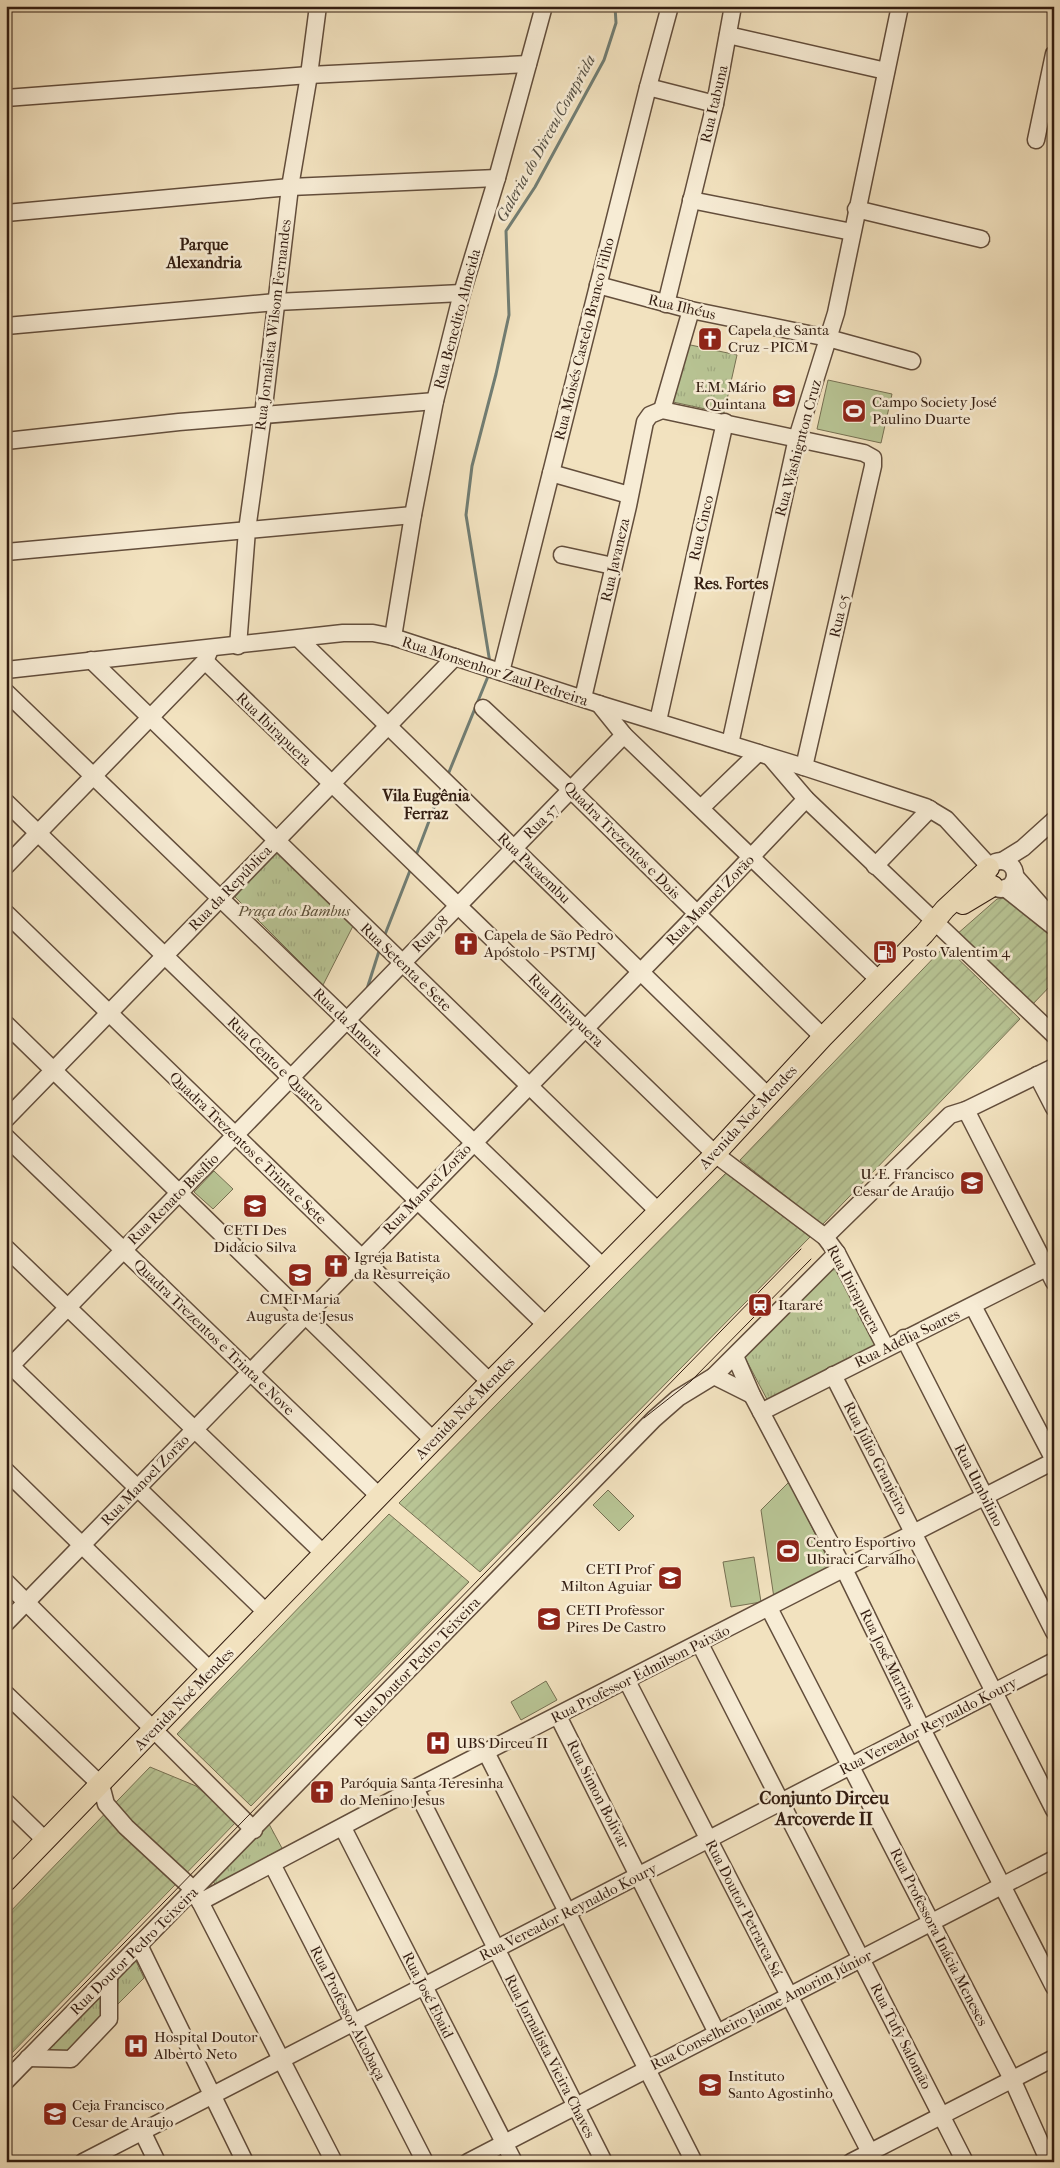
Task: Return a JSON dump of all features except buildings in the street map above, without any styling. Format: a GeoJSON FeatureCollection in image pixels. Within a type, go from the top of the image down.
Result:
{"type":"FeatureCollection","features":[{"type":"Feature","properties":{"kind":"main road","name":"Avenida Noé Mendes"},"geometry":{"type":"LineString","coordinates":[[6,1881],[212,1671],[433,1440],[714,1154],[823,1037],[931,927],[1001,873]]}},
{"type":"Feature","properties":{"kind":"street","name":"Rua Jornalista Wilsom Fernandes"},"geometry":{"type":"LineString","coordinates":[[238,646],[246,530],[263,415],[290,187],[309,75],[318,6]]}},
{"type":"Feature","properties":{"kind":"street","name":"Rua Benedito Almeida"},"geometry":{"type":"LineString","coordinates":[[392,637],[435,401],[462,293],[497,178],[544,6]]}},
{"type":"Feature","properties":{"kind":"street","name":"Rua Moisés Castelo Branco Filho"},"geometry":{"type":"LineString","coordinates":[[494,670],[551,473],[670,6]]}},
{"type":"Feature","properties":{"kind":"street","name":"Rua Itabuna"},"geometry":{"type":"LineString","coordinates":[[666,304],[714,104],[733,6]]}},
{"type":"Feature","properties":{"kind":"street","name":"Rua Washignton Cruz"},"geometry":{"type":"LineString","coordinates":[[730,744],[797,438],[836,313],[856,209],[900,6]]}},
{"type":"Feature","properties":{"kind":"street"},"geometry":{"type":"LineString","coordinates":[[728,35],[886,71]]}},
{"type":"Feature","properties":{"kind":"street"},"geometry":{"type":"LineString","coordinates":[[1036,140],[1054,54]]}},
{"type":"Feature","properties":{"kind":"street"},"geometry":{"type":"LineString","coordinates":[[6,98],[309,75],[528,64]]}},
{"type":"Feature","properties":{"kind":"street"},"geometry":{"type":"LineString","coordinates":[[648,87],[714,104]]}},
{"type":"Feature","properties":{"kind":"street"},"geometry":{"type":"LineString","coordinates":[[6,213],[290,187],[497,178]]}},
{"type":"Feature","properties":{"kind":"street"},"geometry":{"type":"LineString","coordinates":[[691,200],[852,232]]}},
{"type":"Feature","properties":{"kind":"street"},"geometry":{"type":"LineString","coordinates":[[856,209],[981,239]]}},
{"type":"Feature","properties":{"kind":"street","name":"Rua Ilhéus"},"geometry":{"type":"LineString","coordinates":[[598,285],[691,310],[828,338],[912,361]]}},
{"type":"Feature","properties":{"kind":"street"},"geometry":{"type":"LineString","coordinates":[[6,326],[276,302],[462,293]]}},
{"type":"Feature","properties":{"kind":"street"},"geometry":{"type":"LineString","coordinates":[[691,310],[662,410],[797,438]]}},
{"type":"Feature","properties":{"kind":"street"},"geometry":{"type":"LineString","coordinates":[[6,441],[263,415],[435,401]]}},
{"type":"Feature","properties":{"kind":"street","name":"Rua Javaneza"},"geometry":{"type":"LineString","coordinates":[[591,701],[613,566],[645,422],[650,415],[662,410]]}},
{"type":"Feature","properties":{"kind":"street","name":"Rua Cinco"},"geometry":{"type":"LineString","coordinates":[[658,721],[725,422]]}},
{"type":"Feature","properties":{"kind":"street","name":"Rua 05"},"geometry":{"type":"LineString","coordinates":[[797,438],[864,453],[873,458],[873,466],[804,767]]}},
{"type":"Feature","properties":{"kind":"street"},"geometry":{"type":"LineString","coordinates":[[551,473],[629,495]]}},
{"type":"Feature","properties":{"kind":"street"},"geometry":{"type":"LineString","coordinates":[[6,552],[413,515]]}},
{"type":"Feature","properties":{"kind":"street"},"geometry":{"type":"LineString","coordinates":[[562,555],[613,566]]}},
{"type":"Feature","properties":{"kind":"street","name":"Rua Monsenhor Zaul Pedreira"},"geometry":{"type":"LineString","coordinates":[[6,670],[91,660],[208,655],[238,646],[360,632],[392,637],[804,767],[930,809],[946,819],[1054,925]]}},
{"type":"Feature","properties":{"kind":"street","name":"Rua Pacaembu"},"geometry":{"type":"LineString","coordinates":[[299,639],[768,1096]]}},
{"type":"Feature","properties":{"kind":"street"},"geometry":{"type":"LineString","coordinates":[[6,866],[208,655]]}},
{"type":"Feature","properties":{"kind":"street","name":"Rua Ibirapuera"},"geometry":{"type":"LineString","coordinates":[[208,655],[332,783],[714,1154],[825,1237],[837,1253],[886,1348]]}},
{"type":"Feature","properties":{"kind":"street","name":"Rua da República"},"geometry":{"type":"LineString","coordinates":[[6,1119],[455,657]]}},
{"type":"Feature","properties":{"kind":"street","name":"Rua Setenta e Sete"},"geometry":{"type":"LineString","coordinates":[[91,660],[657,1210]]}},
{"type":"Feature","properties":{"kind":"street","name":"Rua da Amora"},"geometry":{"type":"LineString","coordinates":[[6,692],[603,1267]]}},
{"type":"Feature","properties":{"kind":"street"},"geometry":{"type":"LineString","coordinates":[[591,701],[879,980]]}},
{"type":"Feature","properties":{"kind":"street","name":"Quadra Trezentos e Dois"},"geometry":{"type":"LineString","coordinates":[[483,708],[571,790],[696,915],[823,1037]]}},
{"type":"Feature","properties":{"kind":"street","name":"Rua 57"},"geometry":{"type":"LineString","coordinates":[[458,906],[624,735]]}},
{"type":"Feature","properties":{"kind":"street"},"geometry":{"type":"LineString","coordinates":[[701,808],[764,755],[875,866],[931,927],[1054,1035]]}},
{"type":"Feature","properties":{"kind":"street","name":"Rua Manoel Zorão"},"geometry":{"type":"LineString","coordinates":[[6,1623],[696,915],[806,799]]}},
{"type":"Feature","properties":{"kind":"street","name":"Rua Cento e Quatro"},"geometry":{"type":"LineString","coordinates":[[6,802],[546,1325]]}},
{"type":"Feature","properties":{"kind":"street"},"geometry":{"type":"LineString","coordinates":[[875,866],[930,809]]}},
{"type":"Feature","properties":{"kind":"street","name":"Avenida Noé Mendes"},"geometry":{"type":"LineString","coordinates":[[1001,873],[1023,848],[1054,820]]}},
{"type":"Feature","properties":{"kind":"street","name":"Avenida Noé Mendes"},"geometry":{"type":"LineString","coordinates":[[1001,873],[1054,829]]}},
{"type":"Feature","properties":{"kind":"street","name":"Rua 98"},"geometry":{"type":"LineString","coordinates":[[402,962],[458,906]]}},
{"type":"Feature","properties":{"kind":"street","name":"Quadra Trezentos e Trinta e Sete"},"geometry":{"type":"LineString","coordinates":[[6,913],[490,1382]]}},
{"type":"Feature","properties":{"kind":"street","name":"Rua Renato Basílio"},"geometry":{"type":"LineString","coordinates":[[8,1366],[180,1193],[402,962]]}},
{"type":"Feature","properties":{"kind":"street"},"geometry":{"type":"LineString","coordinates":[[6,1024],[433,1440]]}},
{"type":"Feature","properties":{"kind":"street"},"geometry":{"type":"LineString","coordinates":[[825,1237],[954,1112],[966,1110],[1054,1067]]}},
{"type":"Feature","properties":{"kind":"street"},"geometry":{"type":"LineString","coordinates":[[1037,1075],[1054,1108]]}},
{"type":"Feature","properties":{"kind":"street"},"geometry":{"type":"LineString","coordinates":[[966,1110],[1051,1271]]}},
{"type":"Feature","properties":{"kind":"street","name":"Quadra Trezentos e Trinta e Nove"},"geometry":{"type":"LineString","coordinates":[[6,1136],[379,1496]]}},
{"type":"Feature","properties":{"kind":"street"},"geometry":{"type":"LineString","coordinates":[[6,1248],[324,1554]]}},
{"type":"Feature","properties":{"kind":"street","name":"Rua Doutor Pedro Teixeira"},"geometry":{"type":"LineString","coordinates":[[6,2081],[139,1945],[197,1896],[254,1830],[654,1419],[678,1398],[714,1376],[837,1253]]}},
{"type":"Feature","properties":{"kind":"street","name":"Rua Adélia Soares"},"geometry":{"type":"LineString","coordinates":[[761,1412],[904,1338],[1051,1271]]}},
{"type":"Feature","properties":{"kind":"street"},"geometry":{"type":"LineString","coordinates":[[974,1306],[1054,1460]]}},
{"type":"Feature","properties":{"kind":"street","name":"Rua Umbilino"},"geometry":{"type":"LineString","coordinates":[[904,1338],[1054,1632]]}},
{"type":"Feature","properties":{"kind":"street","name":"Rua José Martins"},"geometry":{"type":"LineString","coordinates":[[735,1356],[752,1395],[844,1570],[922,1729],[1054,1987]]}},
{"type":"Feature","properties":{"kind":"street"},"geometry":{"type":"LineString","coordinates":[[8,1366],[139,1487],[267,1613]]}},
{"type":"Feature","properties":{"kind":"street","name":"Rua Júlio Granjeiro"},"geometry":{"type":"LineString","coordinates":[[834,1374],[1054,1810]]}},
{"type":"Feature","properties":{"kind":"street"},"geometry":{"type":"LineString","coordinates":[[714,1376],[752,1395]]}},
{"type":"Feature","properties":{"kind":"street","name":"Rua Professor Edmilson Paixão"},"geometry":{"type":"LineString","coordinates":[[197,1896],[272,1864],[343,1828],[415,1788],[700,1644],[1054,1460]]}},
{"type":"Feature","properties":{"kind":"street"},"geometry":{"type":"LineString","coordinates":[[6,1471],[212,1671]]}},
{"type":"Feature","properties":{"kind":"street"},"geometry":{"type":"LineString","coordinates":[[6,1582],[254,1830]]}},
{"type":"Feature","properties":{"kind":"street","name":"Rua Professora Inácia Meneses"},"geometry":{"type":"LineString","coordinates":[[769,1608],[1012,2079],[1049,2162]]}},
{"type":"Feature","properties":{"kind":"street","name":"Rua Tufy Salomão"},"geometry":{"type":"LineString","coordinates":[[700,1644],[965,2162]]}},
{"type":"Feature","properties":{"kind":"street","name":"Rua Vereador Reynaldo Koury"},"geometry":{"type":"LineString","coordinates":[[83,2162],[1054,1661]]}},
{"type":"Feature","properties":{"kind":"street","name":"Rua Doutor Petrarca Sá"},"geometry":{"type":"LineString","coordinates":[[627,1681],[872,2157]]}},
{"type":"Feature","properties":{"kind":"street"},"geometry":{"type":"LineString","coordinates":[[6,1694],[101,1785],[106,1804],[121,1822],[197,1896],[334,2162]]}},
{"type":"Feature","properties":{"kind":"street","name":"Rua Simon Bolivar"},"geometry":{"type":"LineString","coordinates":[[558,1716],[717,2033]]}},
{"type":"Feature","properties":{"kind":"street"},"geometry":{"type":"LineString","coordinates":[[486,1752],[694,2162]]}},
{"type":"Feature","properties":{"kind":"street","name":"Rua Jornalista Vieira Chaves"},"geometry":{"type":"LineString","coordinates":[[415,1788],[604,2162]]}},
{"type":"Feature","properties":{"kind":"street"},"geometry":{"type":"LineString","coordinates":[[6,1802],[46,1841]]}},
{"type":"Feature","properties":{"kind":"street","name":"Rua José Ebaid"},"geometry":{"type":"LineString","coordinates":[[343,1828],[514,2162]]}},
{"type":"Feature","properties":{"kind":"street","name":"Rua Conselheiro Jaime Amorim Júnior"},"geometry":{"type":"LineString","coordinates":[[468,2162],[1054,1859]]}},
{"type":"Feature","properties":{"kind":"street","name":"Rua Professor Alcobaça"},"geometry":{"type":"LineString","coordinates":[[272,1864],[425,2162]]}},
{"type":"Feature","properties":{"kind":"street"},"geometry":{"type":"LineString","coordinates":[[139,1945],[211,2096],[245,2162]]}},
{"type":"Feature","properties":{"kind":"street"},"geometry":{"type":"LineString","coordinates":[[28,2058],[67,2060],[76,2055],[108,2019],[109,1976]]}},
{"type":"Feature","properties":{"kind":"street"},"geometry":{"type":"LineString","coordinates":[[851,2162],[872,2157],[941,2115],[1054,2058]]}},
{"type":"Feature","properties":{"kind":"street"},"geometry":{"type":"LineString","coordinates":[[142,2131],[157,2162]]}},
{"type":"Feature","properties":{"kind":"green space"},"geometry":{"type":"Polygon","coordinates":[[[686,344],[737,355],[724,413],[673,402],[686,344]]]}},
{"type":"Feature","properties":{"kind":"green space","name":"Campo Society José Paulino Duarte"},"geometry":{"type":"Polygon","coordinates":[[[828,380],[892,394],[881,443],[817,429],[828,380]]]}},
{"type":"Feature","properties":{"kind":"green space","name":"Praça dos Bambus"},"geometry":{"type":"Polygon","coordinates":[[[276,847],[353,926],[323,985],[235,897],[276,847]]]}},
{"type":"Feature","properties":{"kind":"green space"},"geometry":{"type":"Polygon","coordinates":[[[1011,897],[1054,940],[1054,982],[1031,1006],[956,935],[997,899],[1011,897]]]}},
{"type":"Feature","properties":{"kind":"green space"},"geometry":{"type":"Polygon","coordinates":[[[945,946],[1020,1019],[822,1225],[740,1160],[945,946]]]}},
{"type":"Feature","properties":{"kind":"green space"},"geometry":{"type":"Polygon","coordinates":[[[214,1171],[233,1189],[213,1209],[194,1192],[214,1171]]]}},
{"type":"Feature","properties":{"kind":"green space"},"geometry":{"type":"Polygon","coordinates":[[[726,1173],[810,1237],[480,1572],[399,1503],[726,1173]]]}},
{"type":"Feature","properties":{"kind":"green space"},"geometry":{"type":"Polygon","coordinates":[[[835,1262],[879,1347],[769,1403],[743,1354],[835,1262]]]}},
{"type":"Feature","properties":{"kind":"green space"},"geometry":{"type":"Polygon","coordinates":[[[789,1482],[832,1567],[774,1598],[761,1510],[789,1482]]]}},
{"type":"Feature","properties":{"kind":"green space"},"geometry":{"type":"Polygon","coordinates":[[[608,1490],[634,1516],[619,1531],[593,1505],[608,1490]]]}},
{"type":"Feature","properties":{"kind":"green space"},"geometry":{"type":"Polygon","coordinates":[[[389,1514],[469,1582],[251,1806],[177,1734],[389,1514]]]}},
{"type":"Feature","properties":{"kind":"green space"},"geometry":{"type":"Polygon","coordinates":[[[754,1557],[761,1602],[731,1607],[723,1562],[754,1557]]]}},
{"type":"Feature","properties":{"kind":"green space"},"geometry":{"type":"Polygon","coordinates":[[[546,1681],[557,1700],[521,1720],[511,1702],[546,1681]]]}},
{"type":"Feature","properties":{"kind":"green space"},"geometry":{"type":"Polygon","coordinates":[[[150,1767],[196,1786],[237,1821],[6,2059],[6,1916],[150,1767]]]}},
{"type":"Feature","properties":{"kind":"green space"},"geometry":{"type":"Polygon","coordinates":[[[269,1824],[283,1850],[216,1886],[213,1881],[269,1824]]]}},
{"type":"Feature","properties":{"kind":"green space"},"geometry":{"type":"Polygon","coordinates":[[[136,1961],[144,1978],[117,2005],[118,1979],[136,1961]]]}},
{"type":"Feature","properties":{"kind":"green space"},"geometry":{"type":"Polygon","coordinates":[[[102,1994],[103,2019],[73,2051],[46,2051],[102,1994]]]}},
{"type":"Feature","properties":{"kind":"waterway","name":"Galeria do Dirceu/Comprida"},"geometry":{"type":"LineString","coordinates":[[490,663],[466,515],[472,466],[509,315],[506,231],[535,187],[604,60],[616,23],[615,6]]}},
{"type":"Feature","properties":{"kind":"waterway","name":"Galeria do Dirceu/Comprida"},"geometry":{"type":"LineString","coordinates":[[447,777],[489,674]]}},
{"type":"Feature","properties":{"kind":"waterway","name":"Galeria do Dirceu/Comprida"},"geometry":{"type":"LineString","coordinates":[[415,858],[442,787]]}},
{"type":"Feature","properties":{"kind":"waterway","name":"Galeria do Dirceu/Comprida"},"geometry":{"type":"LineString","coordinates":[[384,937],[411,868]]}},
{"type":"Feature","properties":{"kind":"waterway","name":"Galeria do Dirceu/Comprida"},"geometry":{"type":"LineString","coordinates":[[366,992],[380,948]]}},
{"type":"Feature","properties":{"kind":"tram line"},"geometry":{"type":"LineString","coordinates":[[6,2064],[801,1249]]}},
{"type":"Feature","properties":{"kind":"tram line"},"geometry":{"type":"LineString","coordinates":[[644,1418],[691,1381],[811,1259]]}},
{"type":"Feature","properties":{"kind":"place","name":"Capela de Santa Cruz - PICM"},"geometry":{"type":"Point","coordinates":[710,339]}},
{"type":"Feature","properties":{"kind":"place","name":"E.M. Mário Quintana"},"geometry":{"type":"Point","coordinates":[784,396]}},
{"type":"Feature","properties":{"kind":"place","name":"Campo Society José Paulino Duarte"},"geometry":{"type":"Point","coordinates":[854,411]}},
{"type":"Feature","properties":{"kind":"place","name":"Capela de São Pedro Apóstolo - PSTMJ"},"geometry":{"type":"Point","coordinates":[466,944]}},
{"type":"Feature","properties":{"kind":"place","name":"Posto Valentim 4"},"geometry":{"type":"Point","coordinates":[885,952]}},
{"type":"Feature","properties":{"kind":"place","name":"U. E. Francisco Cesar de Araújo"},"geometry":{"type":"Point","coordinates":[972,1183]}},
{"type":"Feature","properties":{"kind":"place","name":"CETI Des Didácio Silva"},"geometry":{"type":"Point","coordinates":[255,1206]}},
{"type":"Feature","properties":{"kind":"place","name":"Igreja Batista da Resurreição"},"geometry":{"type":"Point","coordinates":[336,1266]}},
{"type":"Feature","properties":{"kind":"place","name":"CMEI Maria Augusta de Jesus"},"geometry":{"type":"Point","coordinates":[300,1275]}},
{"type":"Feature","properties":{"kind":"place","name":"Itararé"},"geometry":{"type":"Point","coordinates":[760,1305]}},
{"type":"Feature","properties":{"kind":"place","name":"Centro Esportivo Ubiraci Carvalho"},"geometry":{"type":"Point","coordinates":[788,1551]}},
{"type":"Feature","properties":{"kind":"place","name":"CETI Prof Milton Aguiar"},"geometry":{"type":"Point","coordinates":[670,1578]}},
{"type":"Feature","properties":{"kind":"place","name":"CETI Professor Pires De Castro"},"geometry":{"type":"Point","coordinates":[549,1619]}},
{"type":"Feature","properties":{"kind":"place","name":"UBS Dirceu II"},"geometry":{"type":"Point","coordinates":[438,1743]}},
{"type":"Feature","properties":{"kind":"place","name":"Paróquia Santa Teresinha do Menino Jesus"},"geometry":{"type":"Point","coordinates":[322,1792]}},
{"type":"Feature","properties":{"kind":"place","name":"Hospital Doutor Alberto Neto"},"geometry":{"type":"Point","coordinates":[136,2046]}},
{"type":"Feature","properties":{"kind":"place","name":"Instituto Santo Agostinho"},"geometry":{"type":"Point","coordinates":[710,2085]}},
{"type":"Feature","properties":{"kind":"place","name":"Ceja Francisco Cesar de Araujo"},"geometry":{"type":"Point","coordinates":[55,2114]}},
{"type":"Feature","properties":{"kind":"district","name":"Parque Alexandria"},"geometry":{"type":"Point","coordinates":[204,253]}},
{"type":"Feature","properties":{"kind":"district","name":"Res. Fortes"},"geometry":{"type":"Point","coordinates":[731,583]}},
{"type":"Feature","properties":{"kind":"district","name":"Vila Eugênia Ferraz"},"geometry":{"type":"Point","coordinates":[426,804]}},
{"type":"Feature","properties":{"kind":"district","name":"Conjunto Dirceu Arcoverde II"},"geometry":{"type":"Point","coordinates":[824,1808]}}]}
